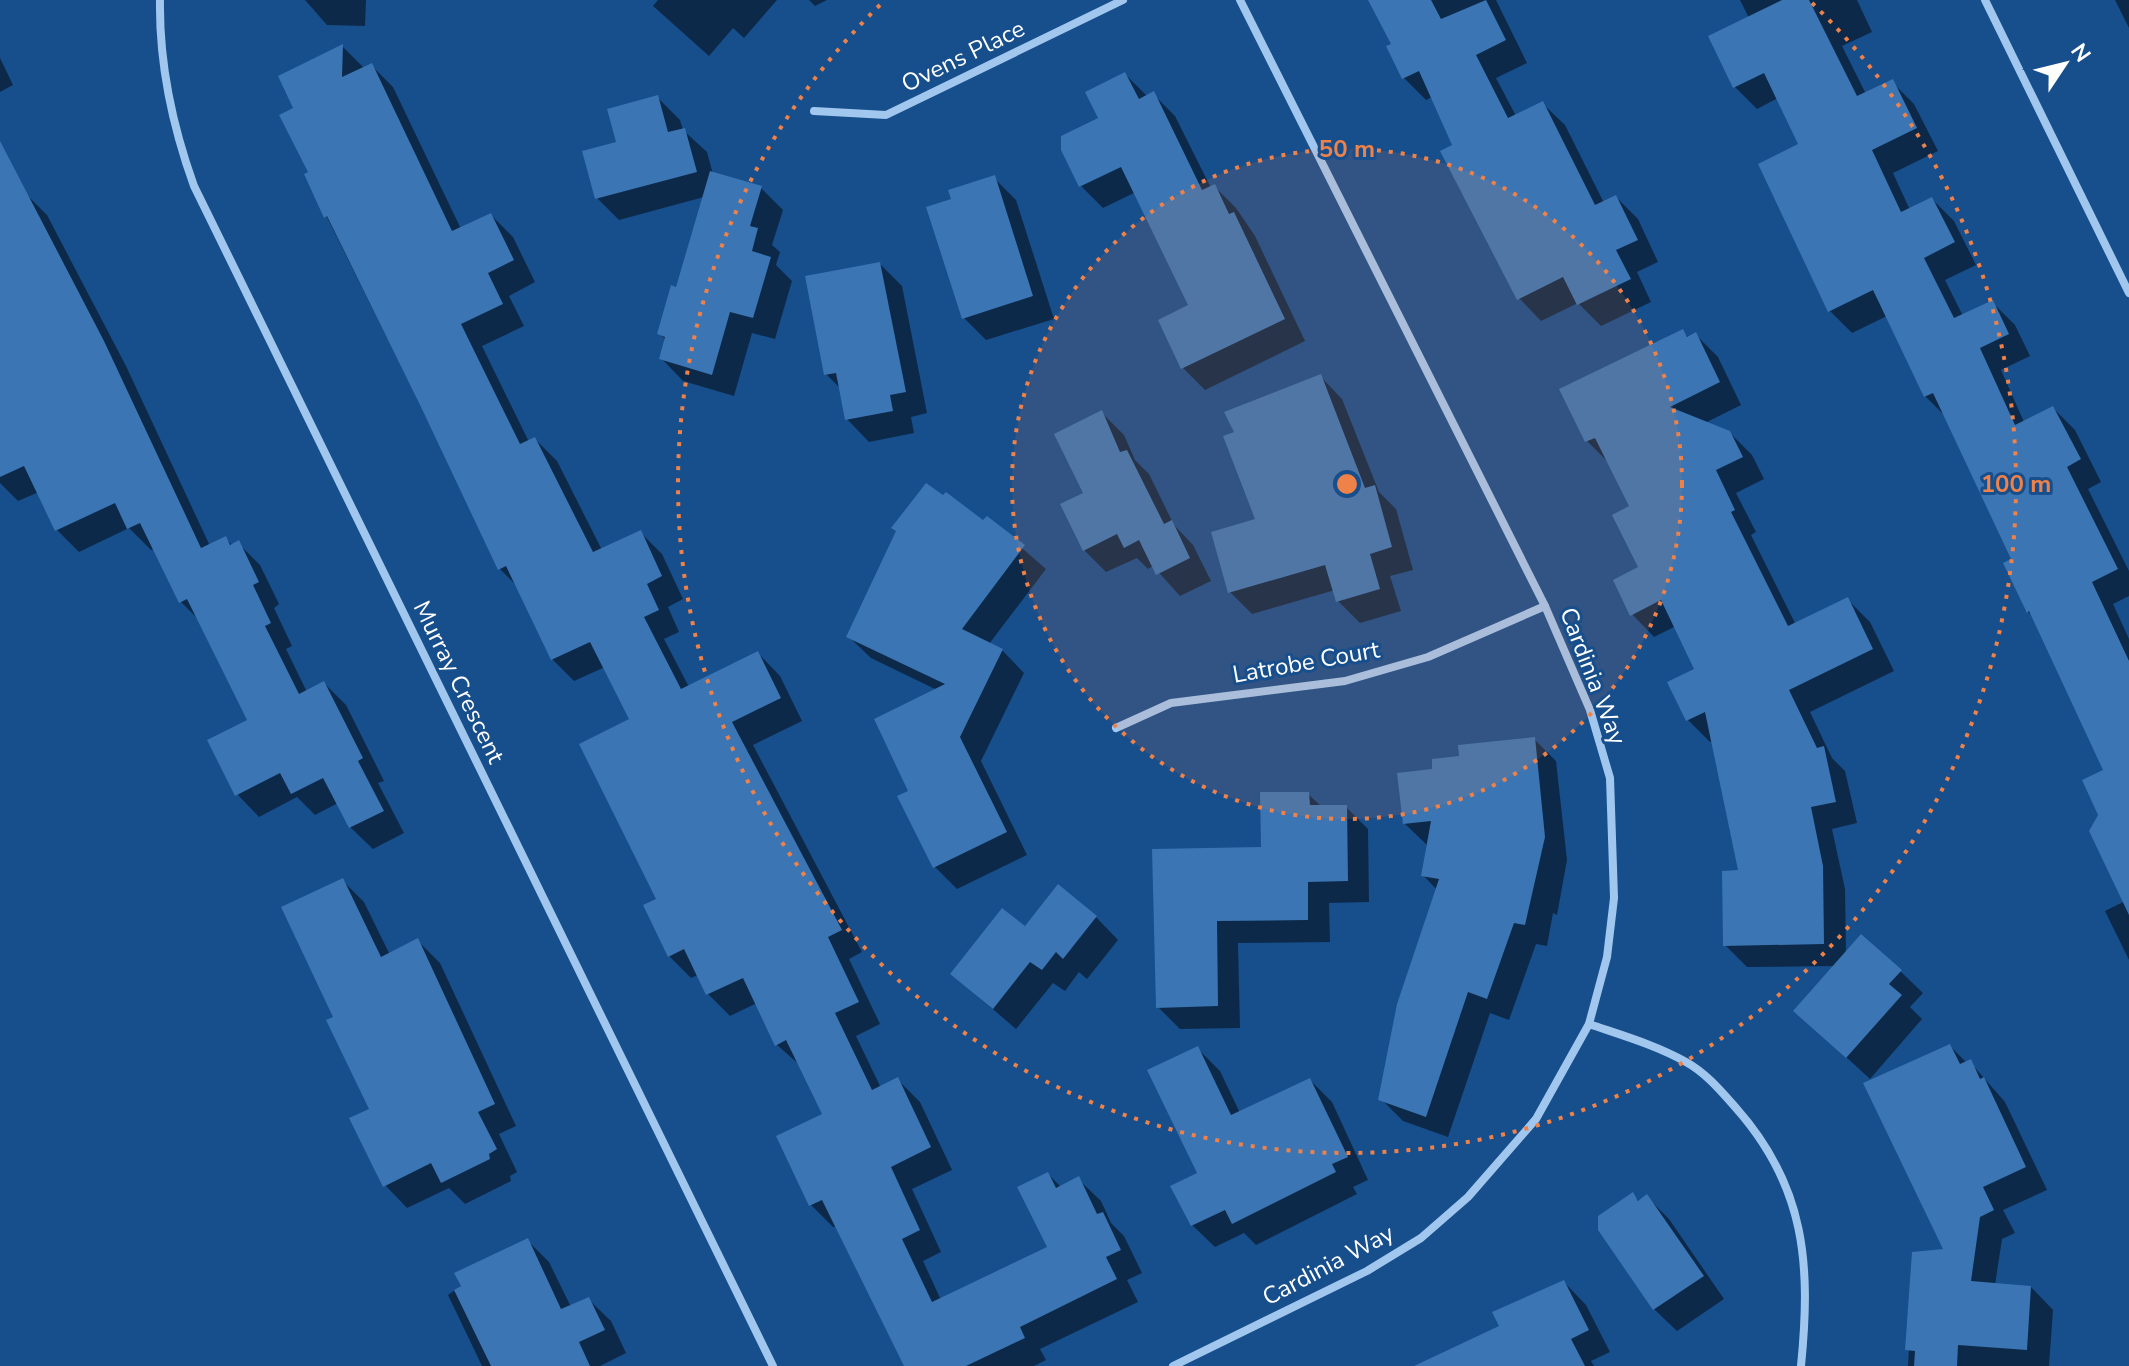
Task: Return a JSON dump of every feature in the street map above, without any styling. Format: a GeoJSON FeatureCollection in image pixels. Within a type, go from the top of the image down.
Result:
{"type":"FeatureCollection","features":[{"type":"Feature","properties":{"kind":"street","name":"Murray Crescent"},"geometry":{"type":"LineString","coordinates":[[160,0],[159,40],[173,126],[194,186],[773,1366]]}},
{"type":"Feature","properties":{"kind":"street","name":"Ovens Place"},"geometry":{"type":"LineString","coordinates":[[814,111],[886,115],[1123,0]]}},
{"type":"Feature","properties":{"kind":"street","name":"Cardinia Way"},"geometry":{"type":"LineString","coordinates":[[1173,1366],[1367,1271],[1421,1238],[1468,1197],[1536,1119],[1589,1024],[1607,957],[1614,898],[1610,778],[1590,710],[1545,606],[1240,0]]}},
{"type":"Feature","properties":{"kind":"street"},"geometry":{"type":"LineString","coordinates":[[1985,0],[2129,293]]}},
{"type":"Feature","properties":{"kind":"street","name":"Latrobe Court"},"geometry":{"type":"LineString","coordinates":[[1116,728],[1171,703],[1345,681],[1428,657],[1545,606]]}},
{"type":"Feature","properties":{"kind":"street"},"geometry":{"type":"LineString","coordinates":[[1589,1024],[1688,1063],[1714,1084],[1764,1141],[1794,1210],[1805,1264],[1808,1300],[1801,1366]]}},
{"type":"Feature","properties":{"kind":"building"},"geometry":{"type":"Polygon","coordinates":[[[1368,0],[1431,0],[1441,19],[1486,0],[1506,40],[1476,55],[1508,118],[1543,101],[1595,205],[1616,195],[1638,240],[1616,250],[1631,279],[1577,305],[1563,277],[1517,300],[1440,151],[1452,145],[1419,71],[1402,79],[1386,46],[1391,44],[1368,0]]]}},
{"type":"Feature","properties":{"kind":"building"},"geometry":{"type":"Polygon","coordinates":[[[1782,0],[1809,0],[1857,96],[1893,79],[1917,128],[1872,150],[1901,212],[1932,197],[1955,242],[1924,258],[1954,318],[1993,300],[2009,334],[1980,348],[2015,425],[2053,406],[2081,459],[2067,467],[2118,569],[2092,582],[2129,661],[2129,915],[2089,831],[2098,815],[2082,780],[2103,770],[2029,611],[2027,613],[2003,563],[2011,559],[1933,393],[1924,397],[1873,290],[1828,312],[1758,164],[1798,144],[1764,73],[1733,88],[1708,36],[1782,0]]]}},
{"type":"Feature","properties":{"kind":"building"},"geometry":{"type":"Polygon","coordinates":[[[343,44],[342,77],[372,63],[452,231],[491,213],[514,260],[488,273],[503,304],[461,324],[520,444],[535,437],[593,552],[641,530],[662,576],[647,584],[659,610],[644,617],[681,689],[758,651],[781,698],[732,722],[842,930],[828,937],[859,1002],[835,1013],[872,1090],[898,1077],[931,1147],[891,1167],[920,1230],[902,1239],[932,1302],[1047,1247],[1017,1187],[1048,1172],[1056,1188],[1079,1176],[1097,1214],[1103,1212],[1121,1250],[1106,1257],[1117,1279],[1020,1327],[1025,1338],[966,1366],[904,1366],[822,1200],[809,1206],[776,1136],[822,1114],[786,1040],[775,1046],[743,978],[706,995],[684,949],[668,957],[643,905],[656,899],[579,744],[629,719],[590,642],[551,660],[506,566],[498,570],[327,216],[324,218],[304,174],[308,172],[279,115],[293,108],[278,76],[343,44]]]}},
{"type":"Feature","properties":{"kind":"building"},"geometry":{"type":"Polygon","coordinates":[[[1125,72],[1139,99],[1154,91],[1202,190],[1215,184],[1229,214],[1234,212],[1285,319],[1181,369],[1158,320],[1188,305],[1121,167],[1079,187],[1061,150],[1061,136],[1098,118],[1085,92],[1125,72]]]}},
{"type":"Feature","properties":{"kind":"building"},"geometry":{"type":"Polygon","coordinates":[[[658,95],[668,132],[685,128],[697,172],[595,199],[582,151],[616,142],[607,109],[658,95]]]}},
{"type":"Feature","properties":{"kind":"building"},"geometry":{"type":"Polygon","coordinates":[[[0,141],[104,341],[201,548],[226,536],[230,545],[239,540],[259,582],[253,585],[271,623],[265,626],[299,694],[324,681],[363,758],[358,761],[384,811],[349,828],[323,778],[291,794],[280,773],[235,796],[207,740],[247,720],[187,599],[179,603],[140,523],[127,529],[115,503],[55,531],[24,466],[0,477],[0,141]]]}},
{"type":"Feature","properties":{"kind":"building"},"geometry":{"type":"Polygon","coordinates":[[[710,171],[762,186],[750,226],[758,228],[752,251],[771,257],[753,318],[730,312],[712,375],[659,359],[665,337],[657,334],[671,285],[676,287],[710,171]]]}},
{"type":"Feature","properties":{"kind":"building"},"geometry":{"type":"Polygon","coordinates":[[[995,175],[1033,296],[962,319],[926,207],[951,199],[948,190],[995,175]]]}},
{"type":"Feature","properties":{"kind":"building"},"geometry":{"type":"Polygon","coordinates":[[[880,262],[906,392],[890,395],[893,411],[845,420],[836,373],[824,375],[805,276],[880,262]]]}},
{"type":"Feature","properties":{"kind":"building"},"geometry":{"type":"Polygon","coordinates":[[[1683,329],[1687,337],[1696,332],[1720,382],[1670,407],[1730,431],[1743,457],[1716,470],[1735,510],[1731,512],[1788,626],[1848,597],[1873,649],[1789,690],[1817,748],[1824,746],[1836,802],[1811,807],[1823,866],[1824,944],[1723,946],[1722,871],[1738,870],[1705,712],[1686,721],[1667,682],[1694,669],[1661,600],[1630,616],[1613,580],[1638,567],[1612,515],[1629,506],[1595,438],[1585,442],[1559,389],[1683,329]]]}},
{"type":"Feature","properties":{"kind":"building"},"geometry":{"type":"Polygon","coordinates":[[[1321,374],[1365,488],[1375,485],[1392,547],[1370,554],[1380,589],[1336,602],[1325,565],[1228,593],[1211,532],[1255,519],[1223,436],[1234,432],[1224,412],[1321,374]]]}},
{"type":"Feature","properties":{"kind":"building"},"geometry":{"type":"Polygon","coordinates":[[[1102,410],[1120,452],[1127,450],[1164,524],[1172,520],[1190,558],[1156,575],[1139,540],[1124,548],[1117,534],[1083,551],[1060,504],[1083,493],[1054,434],[1102,410]]]}},
{"type":"Feature","properties":{"kind":"building"},"geometry":{"type":"Polygon","coordinates":[[[926,483],[943,495],[946,492],[983,520],[987,516],[1025,545],[962,629],[1003,649],[960,737],[1007,832],[933,868],[897,796],[908,791],[874,719],[945,684],[846,637],[896,531],[891,528],[926,483]]]}},
{"type":"Feature","properties":{"kind":"building"},"geometry":{"type":"Polygon","coordinates":[[[1535,737],[1545,837],[1525,925],[1514,923],[1487,999],[1468,992],[1426,1117],[1378,1100],[1397,1004],[1439,879],[1421,876],[1431,821],[1403,824],[1397,773],[1432,769],[1432,759],[1459,756],[1458,745],[1535,737]]]}},
{"type":"Feature","properties":{"kind":"building"},"geometry":{"type":"Polygon","coordinates":[[[1260,792],[1309,792],[1310,805],[1347,805],[1348,881],[1308,882],[1308,920],[1217,921],[1218,1006],[1156,1008],[1152,849],[1261,847],[1260,792]]]}},
{"type":"Feature","properties":{"kind":"building"},"geometry":{"type":"Polygon","coordinates":[[[343,878],[381,957],[418,938],[495,1104],[478,1112],[497,1149],[489,1154],[490,1159],[441,1183],[431,1163],[383,1187],[349,1118],[369,1109],[326,1020],[333,1017],[281,907],[343,878]]]}},
{"type":"Feature","properties":{"kind":"building"},"geometry":{"type":"Polygon","coordinates":[[[1058,884],[1097,916],[1063,959],[1056,952],[1042,970],[1030,962],[993,1009],[950,974],[1002,908],[1025,926],[1058,884]]]}},
{"type":"Feature","properties":{"kind":"building"},"geometry":{"type":"Polygon","coordinates":[[[1861,934],[1902,970],[1889,984],[1902,995],[1846,1058],[1793,1011],[1861,934]]]}},
{"type":"Feature","properties":{"kind":"building"},"geometry":{"type":"Polygon","coordinates":[[[1950,1044],[1960,1064],[1971,1059],[1980,1079],[1984,1077],[2026,1167],[1983,1187],[1994,1210],[1980,1217],[1971,1281],[2031,1286],[2027,1350],[1958,1345],[1957,1366],[1914,1366],[1915,1351],[1905,1350],[1912,1252],[1943,1249],[1863,1083],[1950,1044]]]}},
{"type":"Feature","properties":{"kind":"building"},"geometry":{"type":"Polygon","coordinates":[[[1198,1046],[1231,1115],[1310,1078],[1348,1157],[1332,1164],[1336,1172],[1232,1224],[1225,1210],[1191,1226],[1170,1186],[1197,1173],[1147,1070],[1198,1046]]]}},
{"type":"Feature","properties":{"kind":"building"},"geometry":{"type":"Polygon","coordinates":[[[1633,1192],[1638,1201],[1647,1194],[1704,1276],[1653,1310],[1598,1230],[1598,1216],[1633,1192]]]}},
{"type":"Feature","properties":{"kind":"building"},"geometry":{"type":"Polygon","coordinates":[[[528,1238],[561,1309],[589,1297],[605,1330],[579,1342],[590,1366],[491,1366],[454,1290],[461,1286],[454,1273],[528,1238]]]}},
{"type":"Feature","properties":{"kind":"building"},"geometry":{"type":"Polygon","coordinates":[[[1564,1280],[1589,1330],[1571,1339],[1585,1366],[1414,1366],[1499,1326],[1492,1312],[1564,1280]]]}}]}
